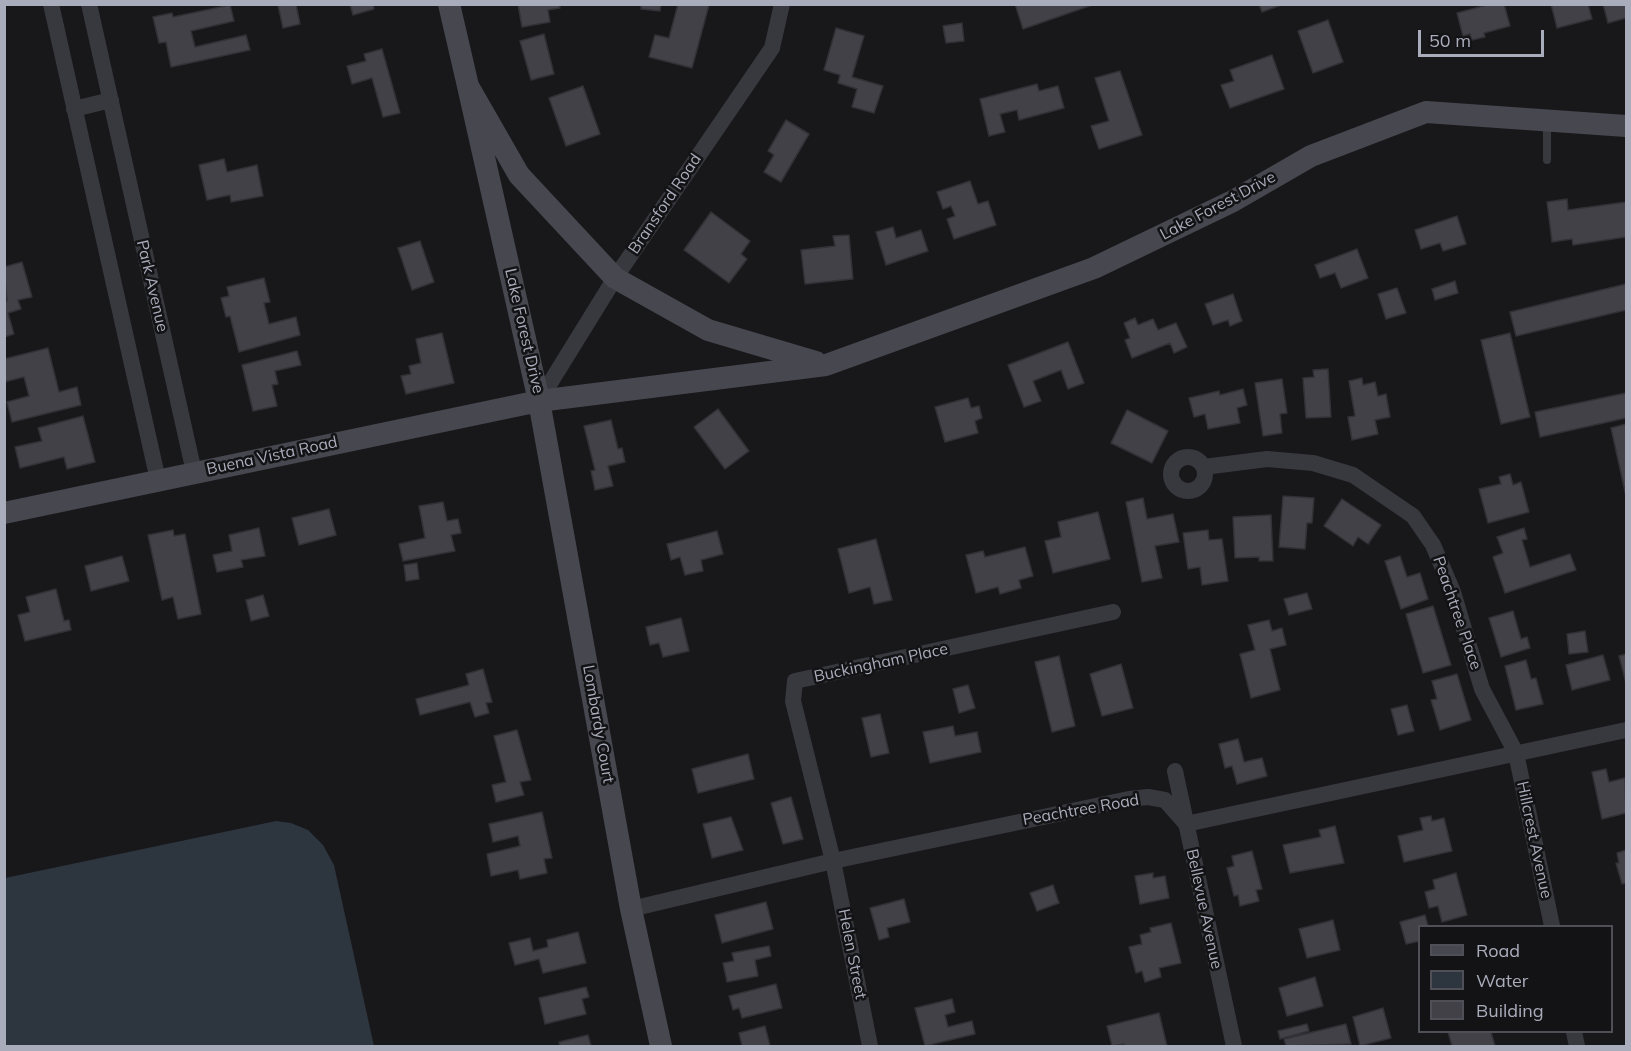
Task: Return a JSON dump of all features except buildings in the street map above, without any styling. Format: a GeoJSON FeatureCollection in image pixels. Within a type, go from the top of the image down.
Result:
{"type":"FeatureCollection","features":[{"type":"Feature","properties":{"kind":"street"},"geometry":{"type":"LineString","coordinates":[[51,4],[158,480]]}},
{"type":"Feature","properties":{"kind":"street","name":"Park Avenue"},"geometry":{"type":"LineString","coordinates":[[89,4],[194,472]]}},
{"type":"Feature","properties":{"kind":"street","name":"Lake Forest Drive"},"geometry":{"type":"LineString","coordinates":[[449,4],[539,401],[826,365],[1094,268],[1233,201],[1311,156],[1426,112],[1625,128]]}},
{"type":"Feature","properties":{"kind":"street","name":"Bransford Road"},"geometry":{"type":"LineString","coordinates":[[539,401],[615,278],[772,48],[782,4]]}},
{"type":"Feature","properties":{"kind":"street","name":"Lake Forest Drive"},"geometry":{"type":"LineString","coordinates":[[468,86],[519,175],[615,278],[708,330],[826,365]]}},
{"type":"Feature","properties":{"kind":"street"},"geometry":{"type":"LineString","coordinates":[[74,109],[111,100]]}},
{"type":"Feature","properties":{"kind":"street","name":"Buena Vista Road"},"geometry":{"type":"LineString","coordinates":[[4,513],[539,401]]}},
{"type":"Feature","properties":{"kind":"street","name":"Lombardy Court"},"geometry":{"type":"LineString","coordinates":[[539,401],[631,909],[660,1047]]}},
{"type":"Feature","properties":{"kind":"street","name":"Peachtree Place"},"geometry":{"type":"LineString","coordinates":[[1204,467],[1267,459],[1313,463],[1353,475],[1413,516],[1433,545],[1449,582],[1482,688],[1516,753]]}},
{"type":"Feature","properties":{"kind":"street","name":"Buckingham Place"},"geometry":{"type":"LineString","coordinates":[[833,861],[793,701],[795,681],[1113,612]]}},
{"type":"Feature","properties":{"kind":"street"},"geometry":{"type":"LineString","coordinates":[[1186,824],[1626,730]]}},
{"type":"Feature","properties":{"kind":"street","name":"Hillcrest Avenue"},"geometry":{"type":"LineString","coordinates":[[1516,753],[1552,925]]}},
{"type":"Feature","properties":{"kind":"street","name":"Bellevue Avenue"},"geometry":{"type":"LineString","coordinates":[[1175,771],[1234,1047]]}},
{"type":"Feature","properties":{"kind":"street","name":"Peachtree Road"},"geometry":{"type":"LineString","coordinates":[[631,909],[833,861],[1129,799],[1148,797],[1165,800],[1186,824]]}},
{"type":"Feature","properties":{"kind":"street","name":"Helen Street"},"geometry":{"type":"LineString","coordinates":[[833,861],[870,1047]]}},
{"type":"Feature","properties":{"kind":"lane"},"geometry":{"type":"LineString","coordinates":[[1546,160],[1547,121]]}},
{"type":"Feature","properties":{"kind":"water"},"geometry":{"type":"Polygon","coordinates":[[[276,821],[291,823],[308,830],[323,845],[334,865],[374,1046],[5,1046],[5,878],[276,821]]]}}]}
